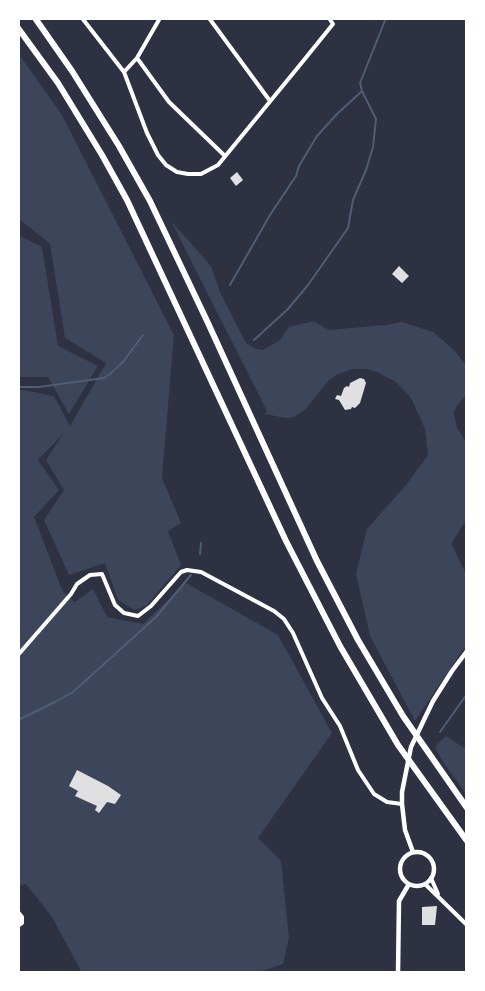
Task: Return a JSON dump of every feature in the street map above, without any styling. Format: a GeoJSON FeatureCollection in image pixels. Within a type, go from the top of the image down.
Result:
{"type":"FeatureCollection","features":[{"type":"Feature","properties":{"kind":"highway"},"geometry":{"type":"LineString","coordinates":[[34,18],[72,71],[150,201],[317,561],[358,640],[403,716],[467,808]]}},
{"type":"Feature","properties":{"kind":"highway"},"geometry":{"type":"LineString","coordinates":[[18,28],[58,83],[102,154],[127,200],[286,541],[340,646],[398,745],[467,841]]}},
{"type":"Feature","properties":{"kind":"street"},"geometry":{"type":"LineString","coordinates":[[82,18],[124,72],[147,133],[158,154],[166,165],[177,172],[188,174],[201,174],[218,165],[333,24],[328,18]]}},
{"type":"Feature","properties":{"kind":"street"},"geometry":{"type":"LineString","coordinates":[[124,72],[137,58],[160,18]]}},
{"type":"Feature","properties":{"kind":"street"},"geometry":{"type":"LineString","coordinates":[[209,18],[270,101]]}},
{"type":"Feature","properties":{"kind":"street"},"geometry":{"type":"LineString","coordinates":[[137,58],[169,102],[225,156]]}},
{"type":"Feature","properties":{"kind":"street"},"geometry":{"type":"LineString","coordinates":[[18,655],[77,584],[90,575],[102,574],[115,605],[124,613],[138,616],[151,606],[181,572],[187,570],[201,572],[274,611],[284,619],[293,633],[322,698],[340,726],[358,770],[374,794],[387,802],[402,804]]}},
{"type":"Feature","properties":{"kind":"street"},"geometry":{"type":"LineString","coordinates":[[413,852],[405,830],[402,804],[402,792],[411,747],[433,701],[467,651]]}},
{"type":"Feature","properties":{"kind":"street"},"geometry":{"type":"LineString","coordinates":[[413,852],[428,856],[432,862],[431,878],[425,884],[418,886],[409,884],[401,876],[400,867],[404,858],[413,852]]}},
{"type":"Feature","properties":{"kind":"street"},"geometry":{"type":"LineString","coordinates":[[431,878],[440,898]]}},
{"type":"Feature","properties":{"kind":"street"},"geometry":{"type":"LineString","coordinates":[[398,973],[399,901],[409,884]]}},
{"type":"Feature","properties":{"kind":"street"},"geometry":{"type":"LineString","coordinates":[[425,884],[467,926]]}},
{"type":"Feature","properties":{"kind":"street"},"geometry":{"type":"LineString","coordinates":[[18,912],[22,917],[20,925]]}},
{"type":"Feature","properties":{"kind":"shaded area"},"geometry":{"type":"Polygon","coordinates":[[[18,53],[62,115],[174,335],[162,478],[181,523],[168,531],[181,565],[146,606],[135,610],[118,600],[105,563],[69,575],[44,520],[64,490],[46,460],[63,434],[38,460],[59,490],[34,517],[63,592],[75,602],[93,589],[107,617],[143,624],[186,583],[278,635],[332,733],[258,838],[281,861],[289,938],[283,964],[257,973],[82,973],[52,917],[26,884],[18,886],[18,391],[54,396],[70,426],[106,363],[65,338],[50,244],[18,218],[18,53]]]}},
{"type":"Feature","properties":{"kind":"shaded area"},"geometry":{"type":"Polygon","coordinates":[[[171,221],[211,266],[221,294],[246,343],[256,349],[263,350],[280,340],[289,327],[314,321],[330,330],[402,322],[433,332],[453,349],[467,366],[467,394],[454,413],[457,428],[467,443],[467,519],[452,545],[467,576],[467,644],[415,721],[370,636],[356,574],[367,529],[406,485],[428,455],[425,429],[411,398],[396,382],[377,372],[352,369],[328,381],[306,409],[294,417],[285,418],[265,414],[267,411],[171,221]]]}},
{"type":"Feature","properties":{"kind":"shaded area"},"geometry":{"type":"Polygon","coordinates":[[[18,235],[42,247],[58,346],[98,366],[69,414],[48,377],[18,377],[18,235]]]}},
{"type":"Feature","properties":{"kind":"shaded area"},"geometry":{"type":"Polygon","coordinates":[[[446,736],[467,750],[467,795],[435,747],[446,736]]]}},
{"type":"Feature","properties":{"kind":"building"},"geometry":{"type":"Polygon","coordinates":[[[237,172],[243,180],[236,186],[230,178],[237,172]]]}},
{"type":"Feature","properties":{"kind":"building"},"geometry":{"type":"Polygon","coordinates":[[[399,266],[409,276],[402,283],[392,274],[399,266]]]}},
{"type":"Feature","properties":{"kind":"building"},"geometry":{"type":"Polygon","coordinates":[[[360,378],[366,383],[360,403],[355,408],[345,410],[339,400],[335,399],[337,395],[341,396],[344,388],[349,387],[350,383],[360,378]]]}},
{"type":"Feature","properties":{"kind":"building"},"geometry":{"type":"Polygon","coordinates":[[[77,770],[121,795],[115,804],[107,802],[99,813],[95,810],[97,806],[75,796],[78,791],[69,786],[77,770]]]}},
{"type":"Feature","properties":{"kind":"building"},"geometry":{"type":"Polygon","coordinates":[[[437,906],[435,925],[422,925],[422,907],[437,906]]]}},
{"type":"Feature","properties":{"kind":"waterway"},"geometry":{"type":"LineString","coordinates":[[254,340],[288,309],[348,228],[353,200],[373,147],[376,119],[360,83],[386,18]]}},
{"type":"Feature","properties":{"kind":"waterway"},"geometry":{"type":"LineString","coordinates":[[230,285],[270,215],[296,176],[299,166],[317,136],[362,91]]}},
{"type":"Feature","properties":{"kind":"waterway"},"geometry":{"type":"LineString","coordinates":[[18,387],[39,387],[104,378],[123,362],[143,335]]}},
{"type":"Feature","properties":{"kind":"waterway"},"geometry":{"type":"LineString","coordinates":[[200,554],[201,543]]}},
{"type":"Feature","properties":{"kind":"waterway"},"geometry":{"type":"LineString","coordinates":[[18,720],[73,692],[156,617],[191,575]]}},
{"type":"Feature","properties":{"kind":"waterway"},"geometry":{"type":"LineString","coordinates":[[440,732],[467,694]]}}]}
